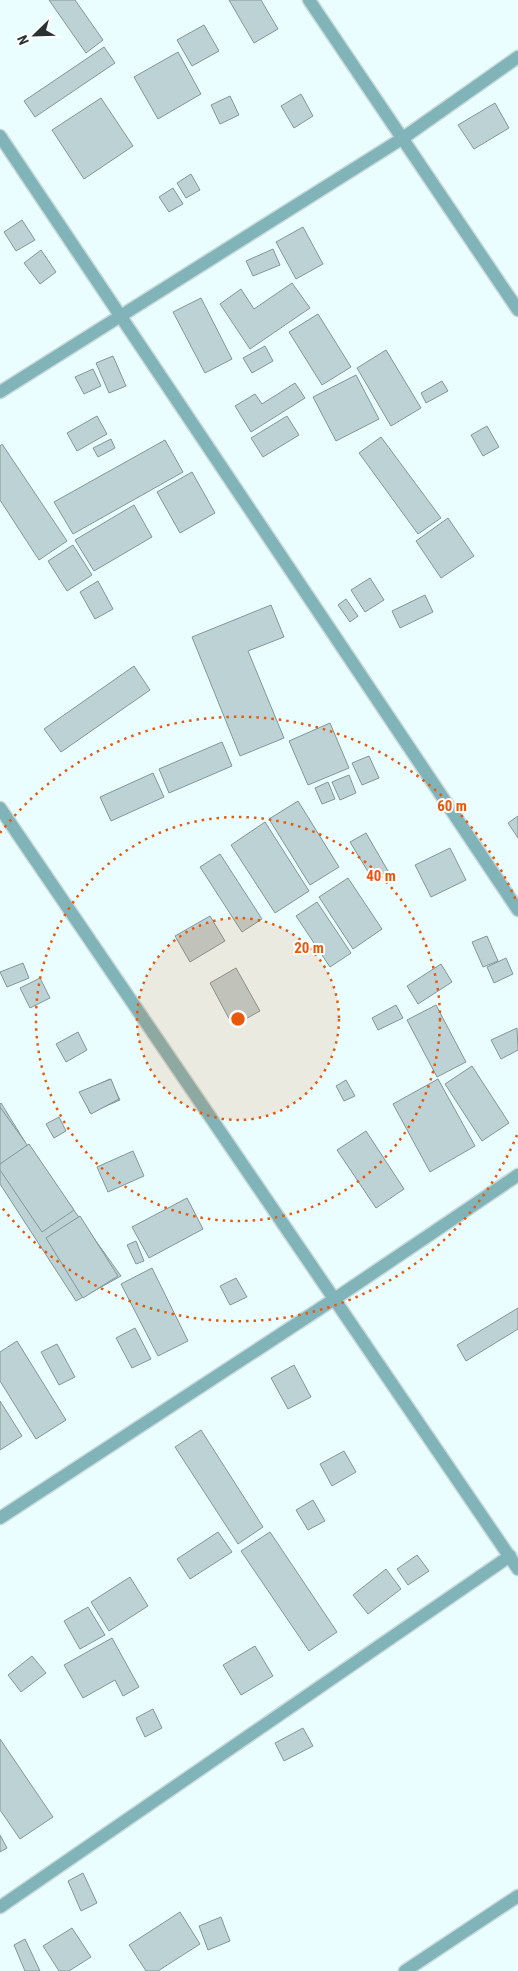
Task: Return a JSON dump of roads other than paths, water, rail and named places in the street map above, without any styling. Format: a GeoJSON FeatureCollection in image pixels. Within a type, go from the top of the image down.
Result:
{"type":"FeatureCollection","features":[{"type":"Feature","properties":{"kind":"street"},"geometry":{"type":"LineString","coordinates":[[309,0],[518,310]]}},
{"type":"Feature","properties":{"kind":"street"},"geometry":{"type":"LineString","coordinates":[[0,392],[122,317],[403,138],[518,57]]}},
{"type":"Feature","properties":{"kind":"street"},"geometry":{"type":"LineString","coordinates":[[0,136],[518,910]]}},
{"type":"Feature","properties":{"kind":"street"},"geometry":{"type":"LineString","coordinates":[[0,808],[333,1300],[518,1569]]}},
{"type":"Feature","properties":{"kind":"street"},"geometry":{"type":"LineString","coordinates":[[0,1518],[333,1300],[518,1175]]}},
{"type":"Feature","properties":{"kind":"street"},"geometry":{"type":"LineString","coordinates":[[0,1907],[510,1556]]}},
{"type":"Feature","properties":{"kind":"street"},"geometry":{"type":"LineString","coordinates":[[405,1971],[518,1896]]}}]}
